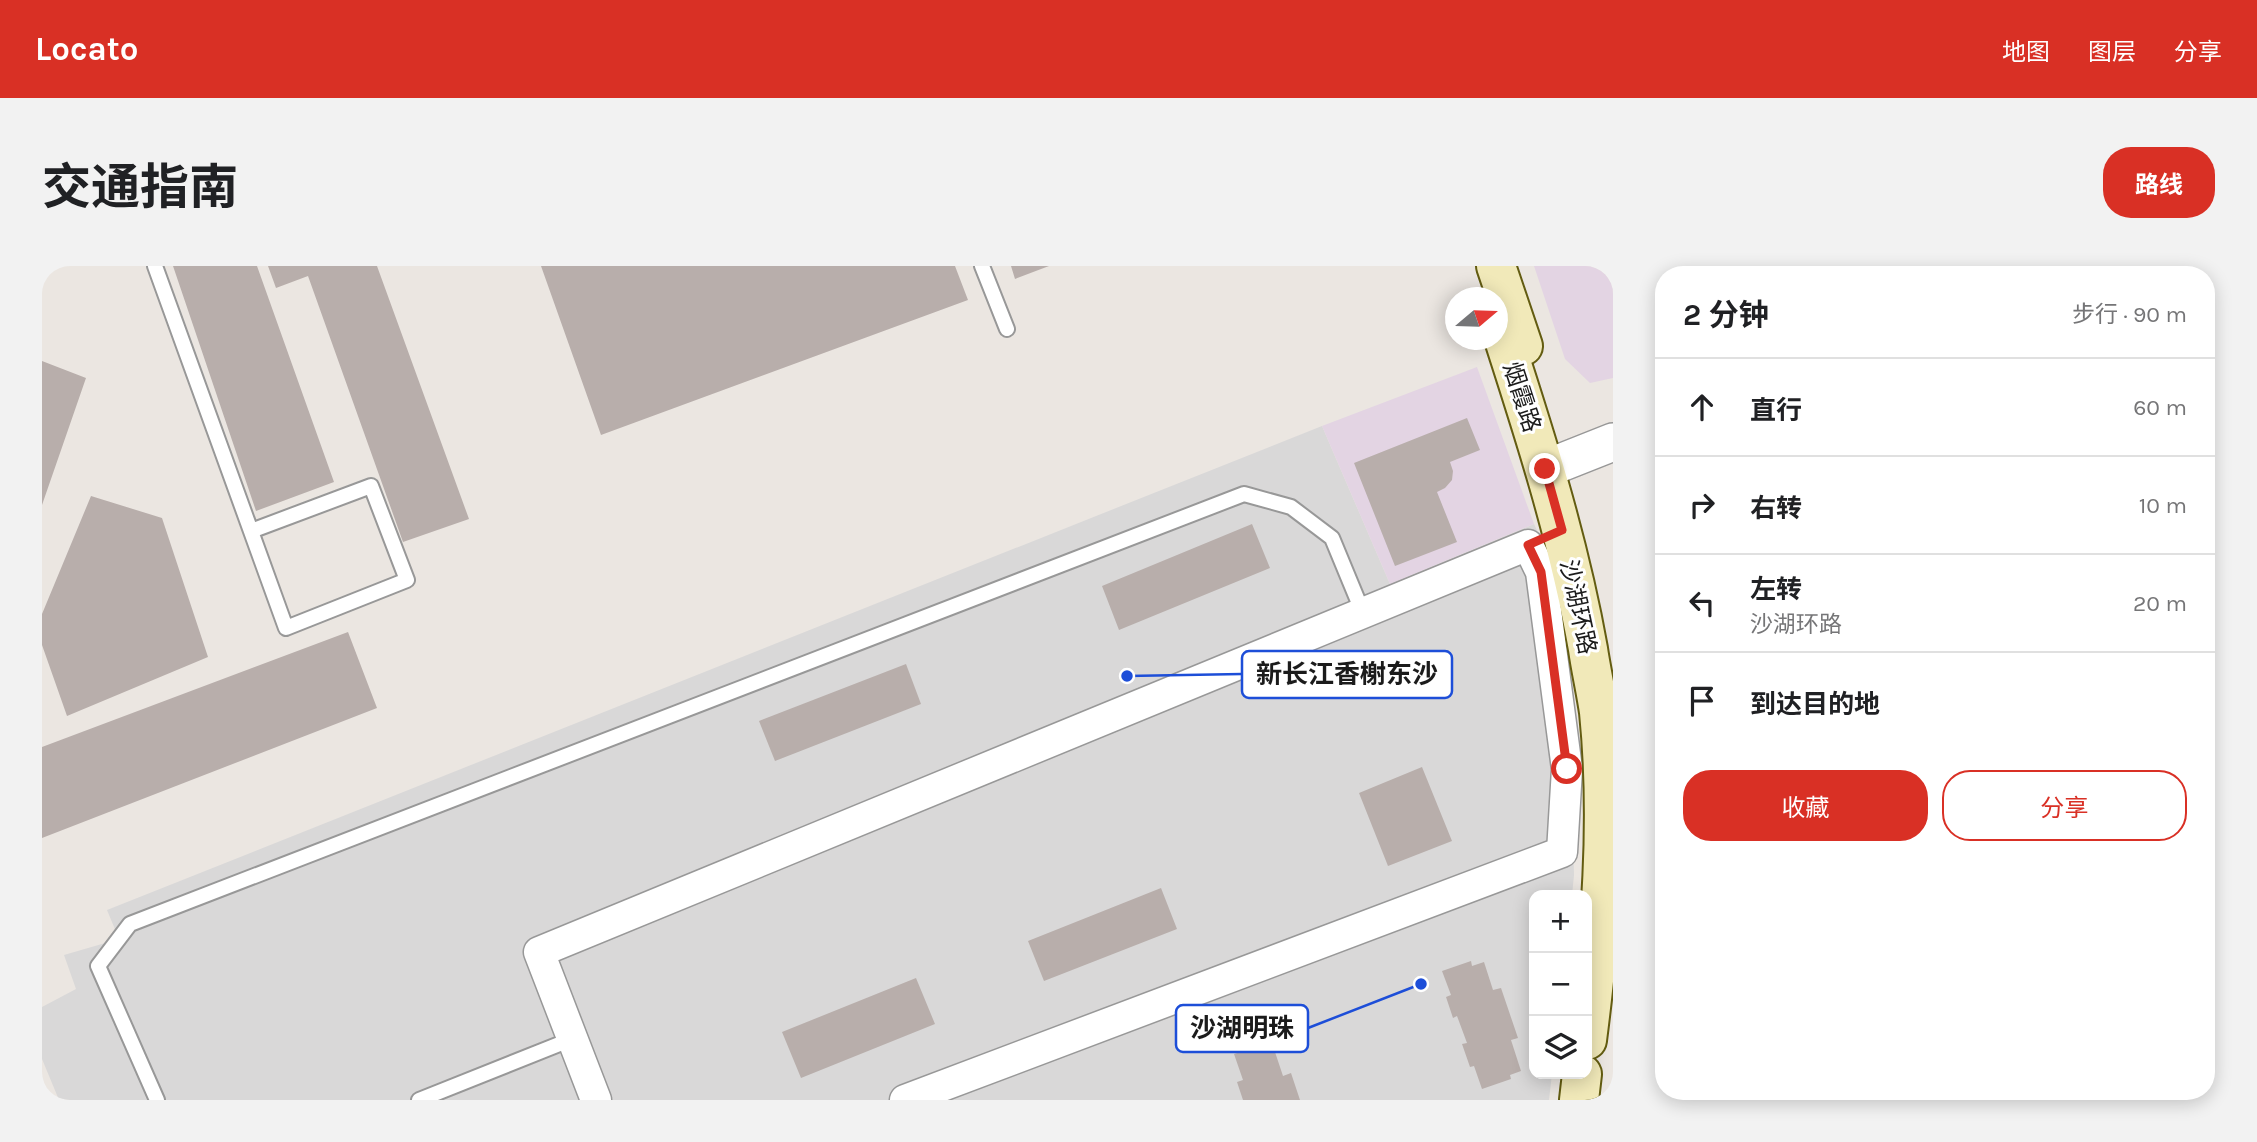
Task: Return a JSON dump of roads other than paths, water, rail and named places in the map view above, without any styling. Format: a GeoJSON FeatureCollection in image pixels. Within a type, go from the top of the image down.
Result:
{"type":"FeatureCollection","features":[{"type":"Feature","properties":{"kind":"main road"},"geometry":{"type":"LineString","coordinates":[[1479,266],[1486,287]]}},
{"type":"Feature","properties":{"kind":"main road","name":"烟霞路"},"geometry":{"type":"LineString","coordinates":[[1496,266],[1545,451]]}},
{"type":"Feature","properties":{"kind":"main road","name":"烟霞路"},"geometry":{"type":"LineString","coordinates":[[1508,350],[1545,451]]}},
{"type":"Feature","properties":{"kind":"main road","name":"沙湖环路"},"geometry":{"type":"LineString","coordinates":[[1545,451],[1545,538],[1583,621],[1598,711],[1602,761],[1603,890],[1590,1016]]}},
{"type":"Feature","properties":{"kind":"main road"},"geometry":{"type":"LineString","coordinates":[[1579,1100],[1581,1079]]}},
{"type":"Feature","properties":{"kind":"street"},"geometry":{"type":"LineString","coordinates":[[1545,451],[1613,415]]}},
{"type":"Feature","properties":{"kind":"street"},"geometry":{"type":"LineString","coordinates":[[1545,451],[1613,442]]}},
{"type":"Feature","properties":{"kind":"street"},"geometry":{"type":"LineString","coordinates":[[596,1100],[539,953],[1545,538],[1541,572],[1567,769],[1562,852],[905,1100]]}},
{"type":"Feature","properties":{"kind":"lane"},"geometry":{"type":"LineString","coordinates":[[155,266],[286,628],[407,580],[371,486],[251,531]]}},
{"type":"Feature","properties":{"kind":"lane"},"geometry":{"type":"LineString","coordinates":[[982,266],[1007,329]]}},
{"type":"Feature","properties":{"kind":"lane"},"geometry":{"type":"LineString","coordinates":[[157,1100],[98,966],[130,923],[1244,494],[1292,507],[1332,538],[1363,613]]}},
{"type":"Feature","properties":{"kind":"lane"},"geometry":{"type":"LineString","coordinates":[[419,1100],[572,1039]]}},
{"type":"Feature","properties":{"kind":"place","name":"新长江香榭东沙"},"geometry":{"type":"Point","coordinates":[1127,676]}},
{"type":"Feature","properties":{"kind":"place","name":"沙湖明珠"},"geometry":{"type":"Point","coordinates":[1421,984]}}]}
